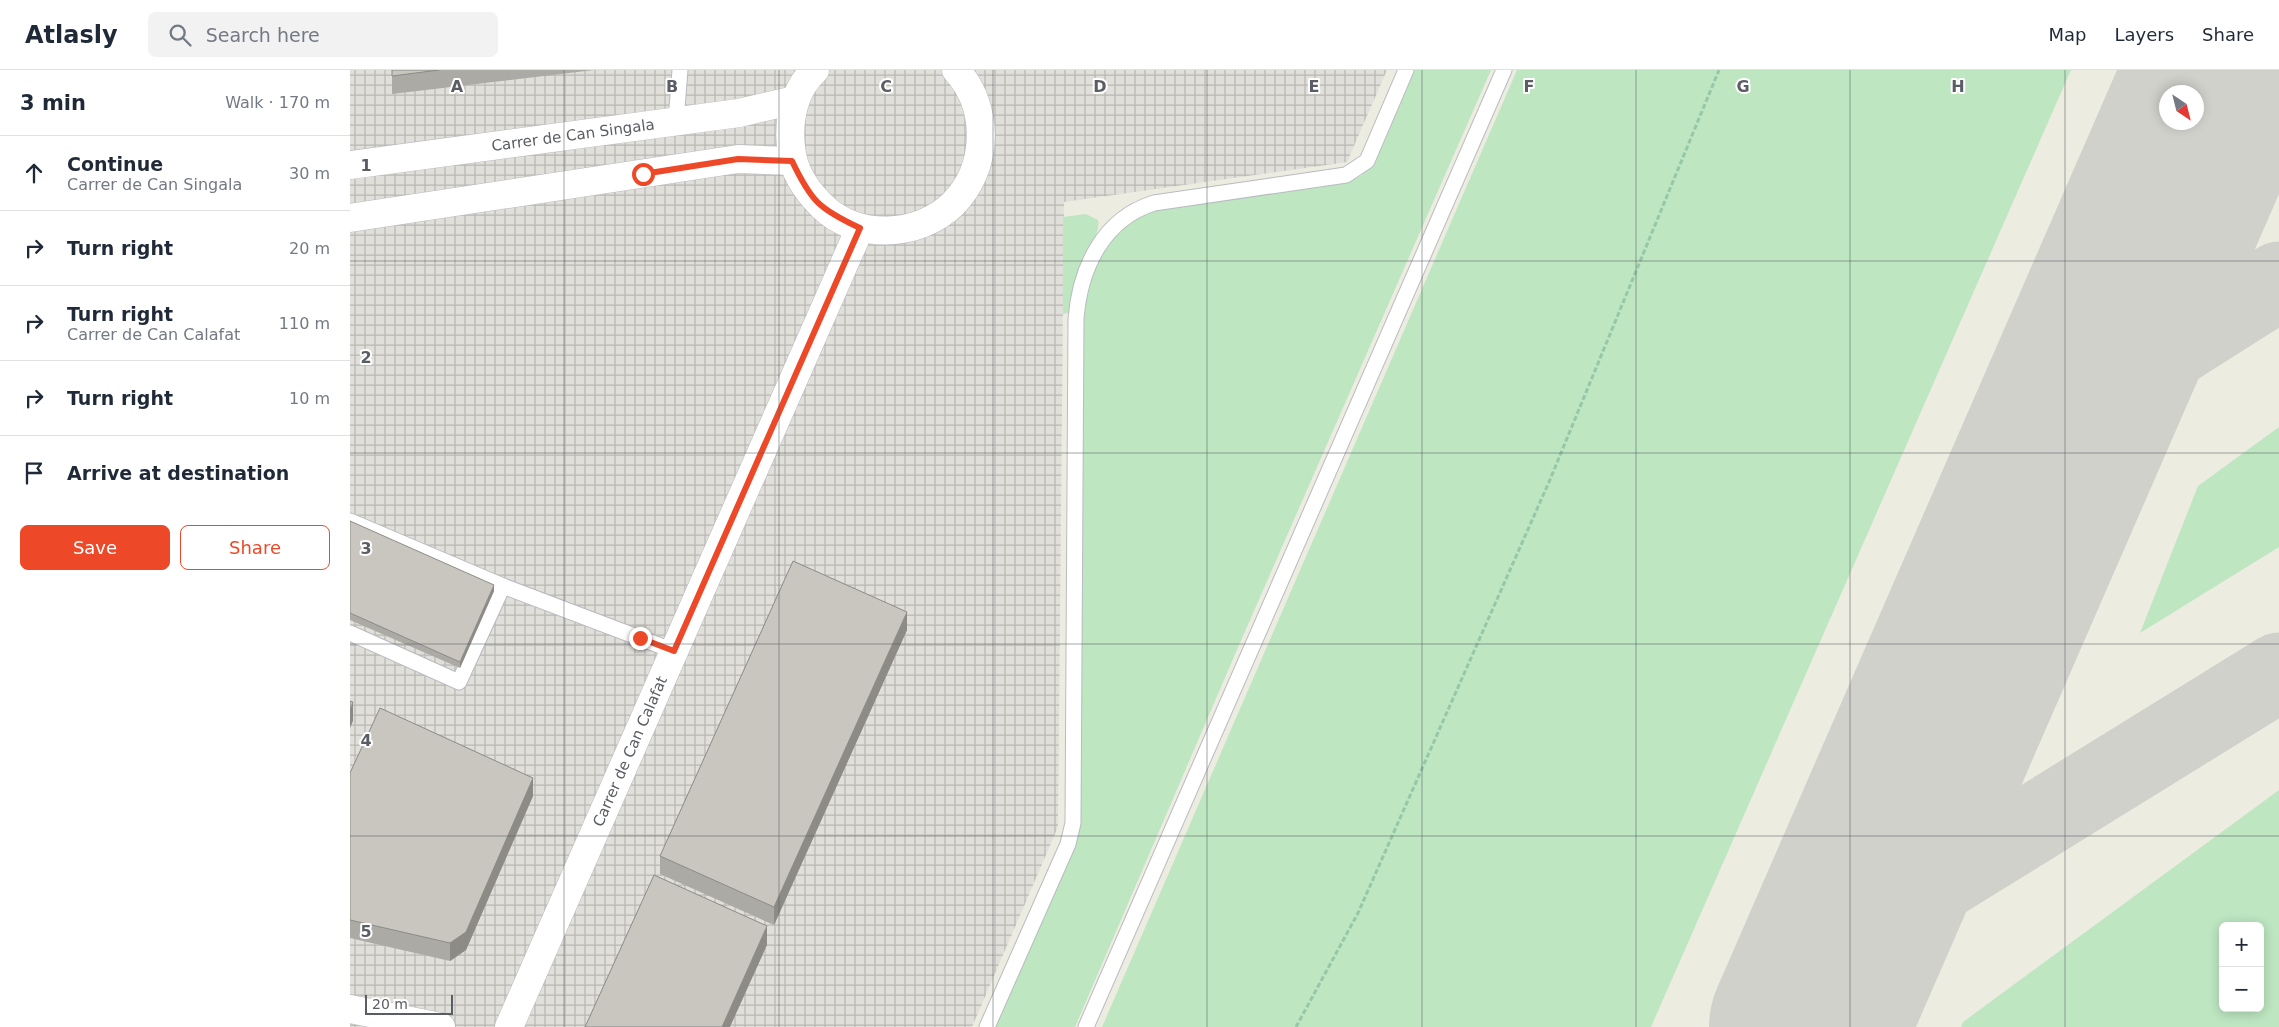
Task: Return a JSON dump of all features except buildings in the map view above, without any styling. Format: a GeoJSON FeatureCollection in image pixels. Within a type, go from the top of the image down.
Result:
{"type":"FeatureCollection","features":[{"type":"Feature","properties":{"kind":"street"},"geometry":{"type":"LineString","coordinates":[[814,70],[795,100],[789,130],[792,161],[806,191],[830,214],[860,228],[892,231],[925,223],[952,204],[972,177],[982,145],[979,112],[966,82],[956,70]]}},
{"type":"Feature","properties":{"kind":"street","name":"Carrer de Can Singala"},"geometry":{"type":"LineString","coordinates":[[350,165],[739,114],[795,100]]}},
{"type":"Feature","properties":{"kind":"street"},"geometry":{"type":"LineString","coordinates":[[350,218],[738,159],[792,161]]}},
{"type":"Feature","properties":{"kind":"street","name":"Carrer de Can Calafat"},"geometry":{"type":"LineString","coordinates":[[509,1027],[860,228]]}},
{"type":"Feature","properties":{"kind":"street"},"geometry":{"type":"LineString","coordinates":[[350,1009],[441,1027]]}},
{"type":"Feature","properties":{"kind":"lane"},"geometry":{"type":"LineString","coordinates":[[676,121],[680,70]]}},
{"type":"Feature","properties":{"kind":"lane"},"geometry":{"type":"LineString","coordinates":[[987,1027],[1068,844],[1073,824],[1076,319],[1085,272],[1111,229],[1121,218],[1139,208],[1154,203],[1346,175],[1358,169],[1367,161],[1406,70]]}},
{"type":"Feature","properties":{"kind":"lane"},"geometry":{"type":"LineString","coordinates":[[1086,1027],[1504,70]]}},
{"type":"Feature","properties":{"kind":"lane"},"geometry":{"type":"LineString","coordinates":[[350,521],[504,586],[674,651]]}},
{"type":"Feature","properties":{"kind":"lane"},"geometry":{"type":"LineString","coordinates":[[350,633],[459,682],[504,586]]}},
{"type":"Feature","properties":{"kind":"path"},"geometry":{"type":"LineString","coordinates":[[1296,1027],[1358,913],[1549,482],[1719,70]]}},
{"type":"Feature","properties":{"kind":"shaded area"},"geometry":{"type":"Polygon","coordinates":[[[350,70],[1387,70],[1347,162],[1064,202],[1058,827],[972,1027],[350,1027],[350,70]]]}},
{"type":"Feature","properties":{"kind":"green space"},"geometry":{"type":"Polygon","coordinates":[[[1412,70],[1491,70],[1236,652],[1075,1027],[994,1027],[1080,824],[1082,332],[1093,274],[1114,236],[1125,226],[1152,210],[1341,183],[1361,176],[1372,163],[1412,70]]]}},
{"type":"Feature","properties":{"kind":"green space"},"geometry":{"type":"Polygon","coordinates":[[[1517,70],[2071,70],[1651,1027],[1102,1027],[1517,70]]]}},
{"type":"Feature","properties":{"kind":"green space"},"geometry":{"type":"Polygon","coordinates":[[[1086,214],[1098,220],[1098,226],[1093,244],[1072,293],[1069,313],[1063,314],[1063,217],[1086,214]]]}},
{"type":"Feature","properties":{"kind":"green space"},"geometry":{"type":"Polygon","coordinates":[[[2279,427],[2279,547],[2140,633],[2198,486],[2279,427]]]}},
{"type":"Feature","properties":{"kind":"green space"},"geometry":{"type":"Polygon","coordinates":[[[2279,790],[2279,1027],[1961,1027],[1963,1022],[2279,790]]]}},
{"type":"Feature","properties":{"kind":"taxiway"},"geometry":{"type":"LineString","coordinates":[[2056,457],[2084,419],[2115,385],[2279,281]]}},
{"type":"Feature","properties":{"kind":"taxiway"},"geometry":{"type":"LineString","coordinates":[[1822,994],[1840,967],[1867,934],[1904,904],[2279,672]]}},
{"type":"Feature","properties":{"kind":"runway"},"geometry":{"type":"LineString","coordinates":[[1808,1027],[2225,70]]}},
{"type":"Feature","properties":{"kind":"route"},"geometry":{"type":"LineString","coordinates":[[640,638],[674,651],[860,228],[830,214],[806,191],[792,161],[738,159],[643,174]]}}]}
